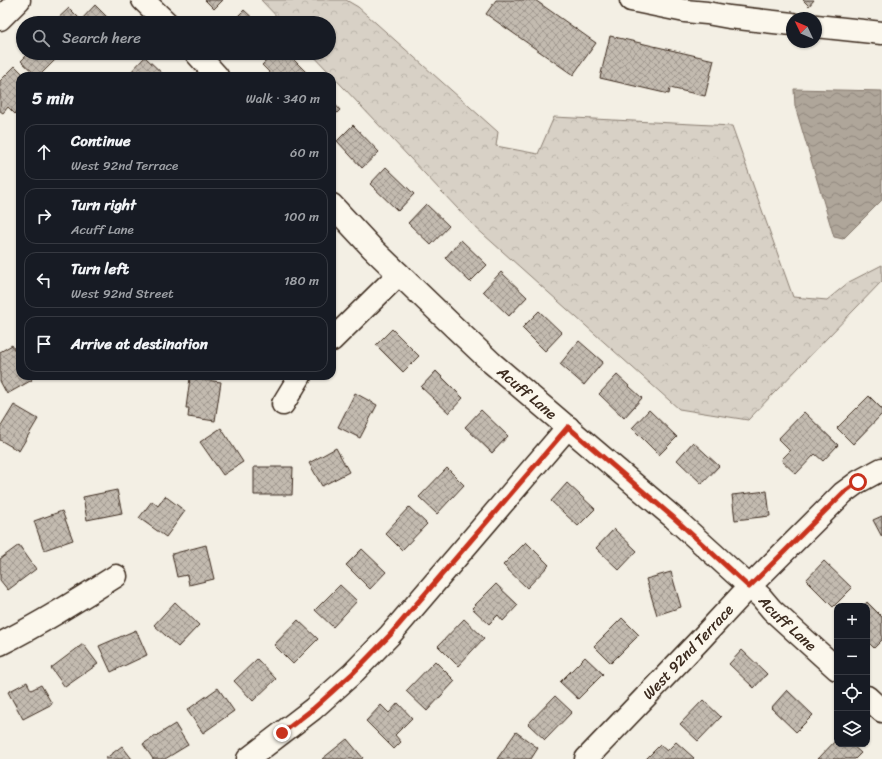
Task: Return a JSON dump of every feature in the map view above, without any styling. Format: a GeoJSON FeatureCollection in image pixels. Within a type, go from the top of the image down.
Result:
{"type":"FeatureCollection","features":[{"type":"Feature","properties":{"kind":"street"},"geometry":{"type":"LineString","coordinates":[[0,19],[18,0]]}},
{"type":"Feature","properties":{"kind":"street"},"geometry":{"type":"LineString","coordinates":[[143,0],[160,16]]}},
{"type":"Feature","properties":{"kind":"street"},"geometry":{"type":"LineString","coordinates":[[631,0],[685,11],[707,7],[729,17],[786,23]]}},
{"type":"Feature","properties":{"kind":"street"},"geometry":{"type":"LineString","coordinates":[[822,27],[882,33]]}},
{"type":"Feature","properties":{"kind":"street"},"geometry":{"type":"LineString","coordinates":[[202,60],[213,72]]}},
{"type":"Feature","properties":{"kind":"street","name":"Acuff Lane"},"geometry":{"type":"LineString","coordinates":[[336,209],[398,274],[492,363],[674,518],[761,597],[772,610],[834,667]]}},
{"type":"Feature","properties":{"kind":"street"},"geometry":{"type":"LineString","coordinates":[[336,336],[398,274]]}},
{"type":"Feature","properties":{"kind":"street"},"geometry":{"type":"LineString","coordinates":[[283,404],[298,380]]}},
{"type":"Feature","properties":{"kind":"street"},"geometry":{"type":"LineString","coordinates":[[251,758],[313,709],[353,673],[390,635],[568,427]]}},
{"type":"Feature","properties":{"kind":"street","name":"West 92nd Terrace"},"geometry":{"type":"LineString","coordinates":[[586,759],[749,587],[843,493],[858,482],[882,469]]}},
{"type":"Feature","properties":{"kind":"street"},"geometry":{"type":"LineString","coordinates":[[0,644],[64,609],[116,576]]}},
{"type":"Feature","properties":{"kind":"street"},"geometry":{"type":"LineString","coordinates":[[870,700],[882,711]]}},
{"type":"Feature","properties":{"kind":"green space"},"geometry":{"type":"Polygon","coordinates":[[[261,0],[346,0],[358,7],[498,132],[496,146],[538,154],[554,117],[732,126],[793,297],[827,300],[849,282],[882,265],[882,281],[748,420],[679,409],[474,226],[336,80],[336,72],[329,72],[318,60],[336,60],[336,16],[276,16],[261,0]]]}},
{"type":"Feature","properties":{"kind":"water"},"geometry":{"type":"Polygon","coordinates":[[[794,89],[882,91],[882,200],[843,239],[834,237],[795,106],[794,89]]]}},
{"type":"Feature","properties":{"kind":"building"},"geometry":{"type":"Polygon","coordinates":[[[205,0],[223,0],[214,9],[205,0]]]}},
{"type":"Feature","properties":{"kind":"building"},"geometry":{"type":"Polygon","coordinates":[[[496,0],[535,0],[596,43],[573,75],[486,14],[496,0]]]}},
{"type":"Feature","properties":{"kind":"building"},"geometry":{"type":"Polygon","coordinates":[[[803,0],[814,0],[809,6],[803,0]]]}},
{"type":"Feature","properties":{"kind":"building"},"geometry":{"type":"Polygon","coordinates":[[[95,5],[106,16],[85,16],[95,5]]]}},
{"type":"Feature","properties":{"kind":"building"},"geometry":{"type":"Polygon","coordinates":[[[69,8],[77,16],[60,16],[69,8]]]}},
{"type":"Feature","properties":{"kind":"building"},"geometry":{"type":"Polygon","coordinates":[[[244,10],[250,16],[238,16],[244,10]]]}},
{"type":"Feature","properties":{"kind":"building"},"geometry":{"type":"Polygon","coordinates":[[[610,36],[714,60],[705,96],[670,88],[669,94],[600,78],[610,36]]]}},
{"type":"Feature","properties":{"kind":"building"},"geometry":{"type":"Polygon","coordinates":[[[55,60],[43,72],[33,72],[21,61],[55,60]]]}},
{"type":"Feature","properties":{"kind":"building"},"geometry":{"type":"Polygon","coordinates":[[[142,60],[148,60],[161,72],[131,72],[142,60]]]}},
{"type":"Feature","properties":{"kind":"building"},"geometry":{"type":"Polygon","coordinates":[[[267,60],[294,60],[306,72],[269,72],[262,65],[267,60]]]}},
{"type":"Feature","properties":{"kind":"building"},"geometry":{"type":"Polygon","coordinates":[[[15,66],[21,72],[16,72],[15,114],[8,107],[3,113],[0,111],[0,81],[15,66]]]}},
{"type":"Feature","properties":{"kind":"building"},"geometry":{"type":"Polygon","coordinates":[[[336,106],[340,110],[336,114],[336,106]]]}},
{"type":"Feature","properties":{"kind":"building"},"geometry":{"type":"Polygon","coordinates":[[[353,125],[379,152],[362,168],[337,141],[353,125]]]}},
{"type":"Feature","properties":{"kind":"building"},"geometry":{"type":"Polygon","coordinates":[[[386,167],[414,194],[398,211],[370,184],[386,167]]]}},
{"type":"Feature","properties":{"kind":"building"},"geometry":{"type":"Polygon","coordinates":[[[426,204],[449,226],[431,245],[408,223],[426,204]]]}},
{"type":"Feature","properties":{"kind":"building"},"geometry":{"type":"Polygon","coordinates":[[[461,240],[487,265],[470,282],[445,258],[461,240]]]}},
{"type":"Feature","properties":{"kind":"building"},"geometry":{"type":"Polygon","coordinates":[[[501,272],[527,297],[509,316],[483,291],[501,272]]]}},
{"type":"Feature","properties":{"kind":"building"},"geometry":{"type":"Polygon","coordinates":[[[539,311],[562,333],[545,351],[522,328],[539,311]]]}},
{"type":"Feature","properties":{"kind":"building"},"geometry":{"type":"Polygon","coordinates":[[[392,329],[419,356],[403,372],[376,345],[392,329]]]}},
{"type":"Feature","properties":{"kind":"building"},"geometry":{"type":"Polygon","coordinates":[[[579,341],[603,362],[584,385],[560,364],[579,341]]]}},
{"type":"Feature","properties":{"kind":"building"},"geometry":{"type":"Polygon","coordinates":[[[12,345],[16,352],[16,380],[32,380],[7,394],[0,381],[0,352],[12,345]]]}},
{"type":"Feature","properties":{"kind":"building"},"geometry":{"type":"Polygon","coordinates":[[[436,371],[463,398],[449,413],[421,387],[436,371]]]}},
{"type":"Feature","properties":{"kind":"building"},"geometry":{"type":"Polygon","coordinates":[[[617,375],[642,398],[624,418],[599,394],[617,375]]]}},
{"type":"Feature","properties":{"kind":"building"},"geometry":{"type":"Polygon","coordinates":[[[190,380],[221,382],[215,421],[188,417],[189,408],[186,408],[190,380]]]}},
{"type":"Feature","properties":{"kind":"building"},"geometry":{"type":"Polygon","coordinates":[[[355,393],[377,405],[360,438],[338,427],[355,393]]]}},
{"type":"Feature","properties":{"kind":"building"},"geometry":{"type":"Polygon","coordinates":[[[869,396],[882,409],[882,414],[853,444],[837,428],[869,396]]]}},
{"type":"Feature","properties":{"kind":"building"},"geometry":{"type":"Polygon","coordinates":[[[14,405],[38,419],[19,451],[0,440],[0,428],[14,405]]]}},
{"type":"Feature","properties":{"kind":"building"},"geometry":{"type":"Polygon","coordinates":[[[481,410],[508,436],[492,453],[465,427],[481,410]]]}},
{"type":"Feature","properties":{"kind":"building"},"geometry":{"type":"Polygon","coordinates":[[[649,410],[677,437],[659,455],[632,428],[649,410]]]}},
{"type":"Feature","properties":{"kind":"building"},"geometry":{"type":"Polygon","coordinates":[[[804,412],[838,445],[823,461],[815,454],[796,474],[781,460],[790,451],[778,439],[804,412]]]}},
{"type":"Feature","properties":{"kind":"building"},"geometry":{"type":"Polygon","coordinates":[[[221,428],[243,462],[223,475],[200,442],[221,428]]]}},
{"type":"Feature","properties":{"kind":"building"},"geometry":{"type":"Polygon","coordinates":[[[693,442],[719,466],[702,484],[677,460],[693,442]]]}},
{"type":"Feature","properties":{"kind":"building"},"geometry":{"type":"Polygon","coordinates":[[[336,448],[349,472],[322,486],[309,463],[336,448]]]}},
{"type":"Feature","properties":{"kind":"building"},"geometry":{"type":"Polygon","coordinates":[[[254,467],[293,467],[292,495],[254,495],[254,467]]]}},
{"type":"Feature","properties":{"kind":"building"},"geometry":{"type":"Polygon","coordinates":[[[447,468],[464,485],[437,514],[419,497],[447,468]]]}},
{"type":"Feature","properties":{"kind":"building"},"geometry":{"type":"Polygon","coordinates":[[[567,483],[595,509],[578,526],[551,501],[567,483]]]}},
{"type":"Feature","properties":{"kind":"building"},"geometry":{"type":"Polygon","coordinates":[[[117,490],[122,513],[87,520],[83,497],[117,490]]]}},
{"type":"Feature","properties":{"kind":"building"},"geometry":{"type":"Polygon","coordinates":[[[767,491],[770,516],[735,520],[732,495],[767,491]]]}},
{"type":"Feature","properties":{"kind":"building"},"geometry":{"type":"Polygon","coordinates":[[[165,496],[185,511],[166,537],[139,518],[152,501],[158,506],[165,496]]]}},
{"type":"Feature","properties":{"kind":"building"},"geometry":{"type":"Polygon","coordinates":[[[409,507],[427,524],[402,550],[385,533],[409,507]]]}},
{"type":"Feature","properties":{"kind":"building"},"geometry":{"type":"Polygon","coordinates":[[[62,511],[73,540],[44,550],[34,521],[62,511]]]}},
{"type":"Feature","properties":{"kind":"building"},"geometry":{"type":"Polygon","coordinates":[[[882,516],[882,537],[873,520],[882,516]]]}},
{"type":"Feature","properties":{"kind":"building"},"geometry":{"type":"Polygon","coordinates":[[[614,529],[637,551],[619,570],[596,548],[614,529]]]}},
{"type":"Feature","properties":{"kind":"building"},"geometry":{"type":"Polygon","coordinates":[[[526,542],[549,565],[527,588],[503,565],[526,542]]]}},
{"type":"Feature","properties":{"kind":"building"},"geometry":{"type":"Polygon","coordinates":[[[19,545],[36,569],[8,590],[0,580],[0,559],[19,545]]]}},
{"type":"Feature","properties":{"kind":"building"},"geometry":{"type":"Polygon","coordinates":[[[206,545],[214,579],[189,585],[187,575],[177,577],[172,554],[206,545]]]}},
{"type":"Feature","properties":{"kind":"building"},"geometry":{"type":"Polygon","coordinates":[[[362,549],[386,572],[370,589],[346,565],[362,549]]]}},
{"type":"Feature","properties":{"kind":"building"},"geometry":{"type":"Polygon","coordinates":[[[824,561],[852,588],[837,603],[834,603],[833,607],[806,580],[824,561]]]}},
{"type":"Feature","properties":{"kind":"building"},"geometry":{"type":"Polygon","coordinates":[[[671,572],[681,607],[657,615],[646,579],[671,572]]]}},
{"type":"Feature","properties":{"kind":"building"},"geometry":{"type":"Polygon","coordinates":[[[496,584],[518,605],[503,621],[498,615],[489,624],[472,608],[496,584]]]}},
{"type":"Feature","properties":{"kind":"building"},"geometry":{"type":"Polygon","coordinates":[[[340,585],[357,601],[333,627],[315,610],[340,585]]]}},
{"type":"Feature","properties":{"kind":"building"},"geometry":{"type":"Polygon","coordinates":[[[175,602],[199,625],[178,647],[154,625],[175,602]]]}},
{"type":"Feature","properties":{"kind":"building"},"geometry":{"type":"Polygon","coordinates":[[[870,605],[882,617],[882,640],[874,648],[870,644],[870,605]]]}},
{"type":"Feature","properties":{"kind":"building"},"geometry":{"type":"Polygon","coordinates":[[[622,618],[639,635],[611,663],[594,646],[622,618]]]}},
{"type":"Feature","properties":{"kind":"building"},"geometry":{"type":"Polygon","coordinates":[[[464,619],[484,638],[458,666],[438,646],[464,619]]]}},
{"type":"Feature","properties":{"kind":"building"},"geometry":{"type":"Polygon","coordinates":[[[298,620],[318,639],[293,664],[274,645],[298,620]]]}},
{"type":"Feature","properties":{"kind":"building"},"geometry":{"type":"Polygon","coordinates":[[[136,630],[147,655],[111,672],[99,646],[136,630]]]}},
{"type":"Feature","properties":{"kind":"building"},"geometry":{"type":"Polygon","coordinates":[[[83,644],[98,664],[65,687],[51,668],[83,644]]]}},
{"type":"Feature","properties":{"kind":"building"},"geometry":{"type":"Polygon","coordinates":[[[742,650],[767,674],[754,688],[729,664],[742,650]]]}},
{"type":"Feature","properties":{"kind":"building"},"geometry":{"type":"Polygon","coordinates":[[[585,657],[603,674],[578,699],[560,682],[585,657]]]}},
{"type":"Feature","properties":{"kind":"building"},"geometry":{"type":"Polygon","coordinates":[[[257,659],[276,679],[253,701],[234,681],[257,659]]]}},
{"type":"Feature","properties":{"kind":"building"},"geometry":{"type":"Polygon","coordinates":[[[435,661],[455,681],[427,711],[406,691],[435,661]]]}},
{"type":"Feature","properties":{"kind":"building"},"geometry":{"type":"Polygon","coordinates":[[[27,682],[31,690],[41,685],[52,704],[23,719],[8,692],[27,682]]]}},
{"type":"Feature","properties":{"kind":"building"},"geometry":{"type":"Polygon","coordinates":[[[218,688],[234,711],[203,733],[187,710],[218,688]]]}},
{"type":"Feature","properties":{"kind":"building"},"geometry":{"type":"Polygon","coordinates":[[[787,690],[813,715],[796,732],[771,708],[787,690]]]}},
{"type":"Feature","properties":{"kind":"building"},"geometry":{"type":"Polygon","coordinates":[[[555,696],[572,712],[545,740],[528,724],[555,696]]]}},
{"type":"Feature","properties":{"kind":"building"},"geometry":{"type":"Polygon","coordinates":[[[703,700],[721,717],[698,741],[680,724],[703,700]]]}},
{"type":"Feature","properties":{"kind":"building"},"geometry":{"type":"Polygon","coordinates":[[[398,703],[412,718],[395,735],[401,742],[394,749],[366,721],[381,705],[389,713],[398,703]]]}},
{"type":"Feature","properties":{"kind":"building"},"geometry":{"type":"Polygon","coordinates":[[[175,724],[188,745],[165,759],[153,759],[143,744],[175,724]]]}},
{"type":"Feature","properties":{"kind":"building"},"geometry":{"type":"Polygon","coordinates":[[[516,732],[538,748],[531,759],[497,759],[516,732]]]}},
{"type":"Feature","properties":{"kind":"building"},"geometry":{"type":"Polygon","coordinates":[[[347,739],[363,758],[322,759],[347,739]]]}},
{"type":"Feature","properties":{"kind":"building"},"geometry":{"type":"Polygon","coordinates":[[[676,742],[694,758],[646,759],[660,745],[667,751],[676,742]]]}},
{"type":"Feature","properties":{"kind":"building"},"geometry":{"type":"Polygon","coordinates":[[[834,742],[834,747],[854,747],[861,753],[855,759],[818,759],[834,742]]]}},
{"type":"Feature","properties":{"kind":"building"},"geometry":{"type":"Polygon","coordinates":[[[122,746],[132,759],[105,759],[122,746]]]}},
{"type":"Feature","properties":{"kind":"route"},"geometry":{"type":"LineString","coordinates":[[282,733],[313,709],[353,673],[390,635],[568,427],[674,518],[749,587],[843,493],[858,482]]}}]}
